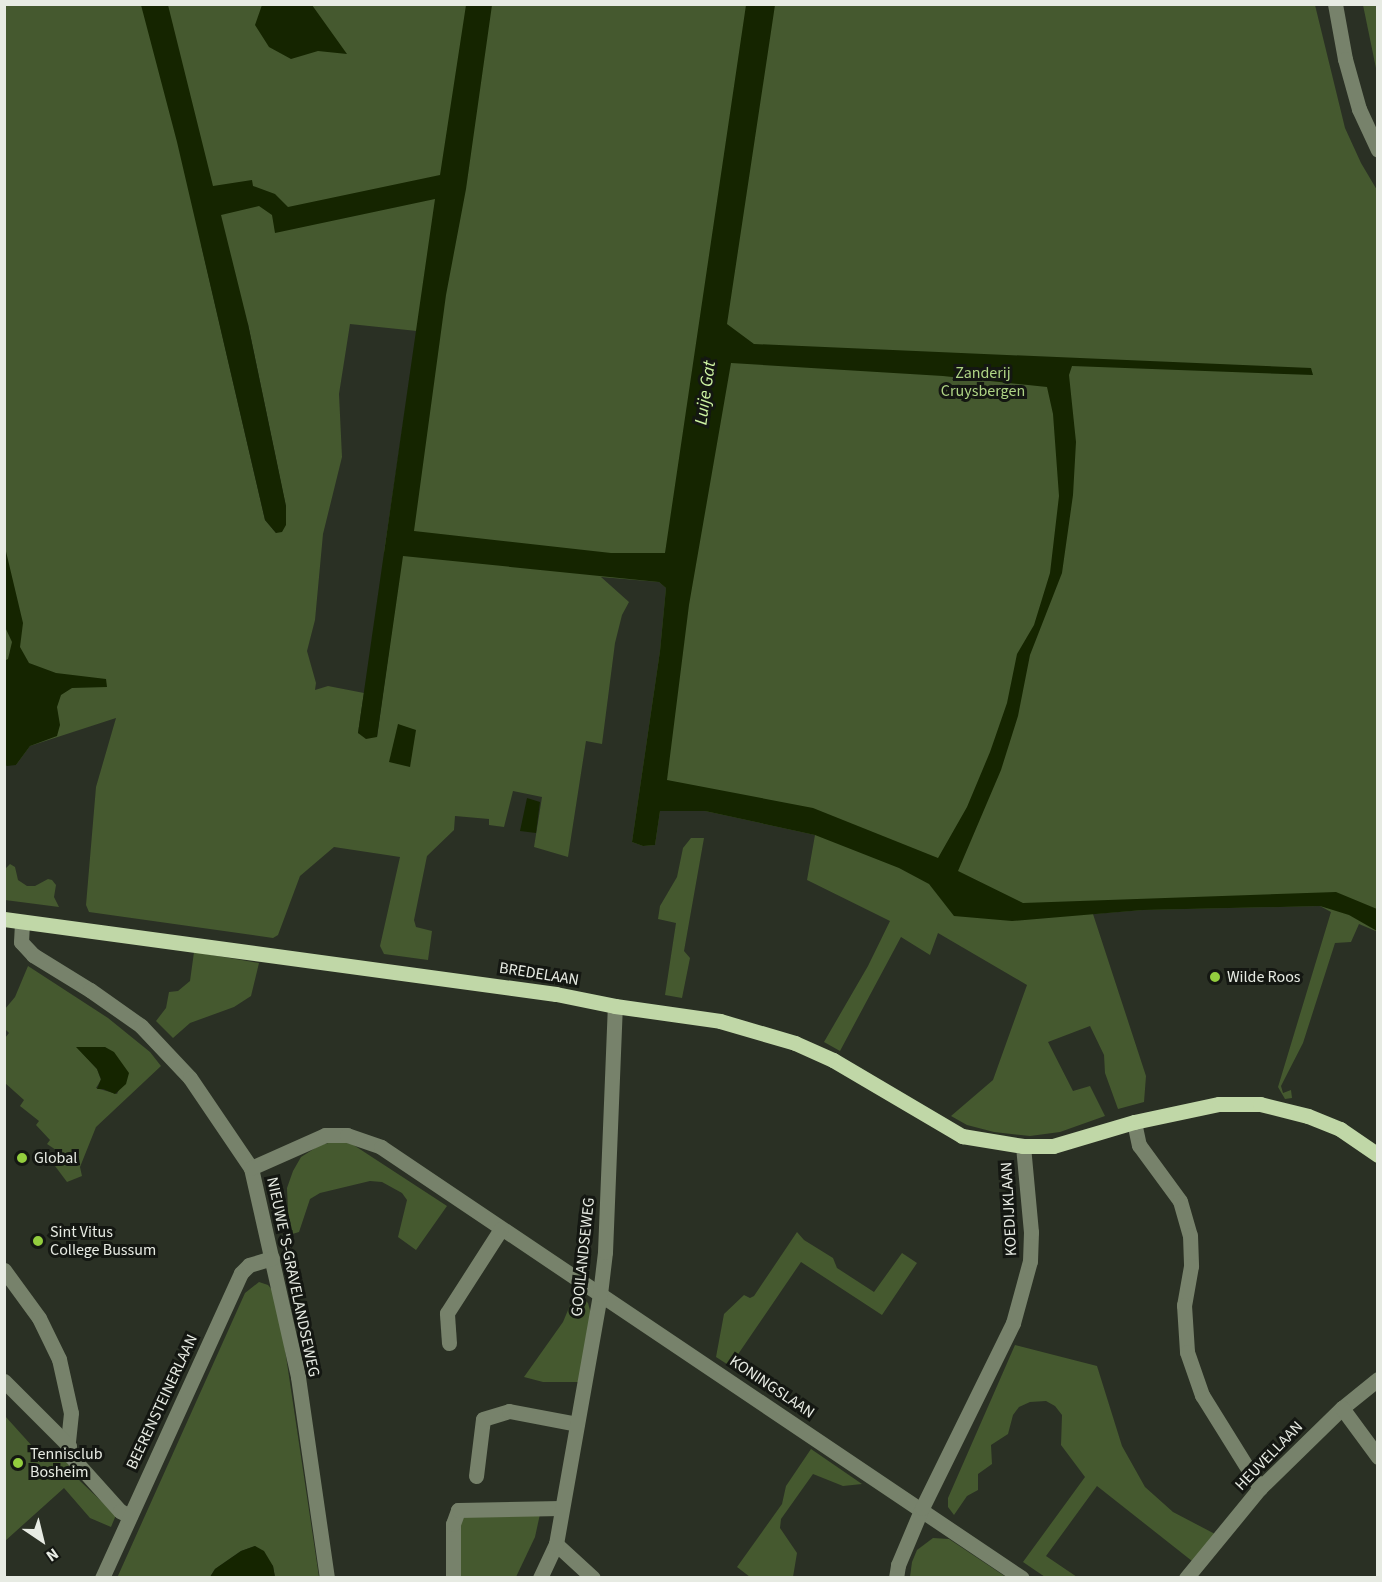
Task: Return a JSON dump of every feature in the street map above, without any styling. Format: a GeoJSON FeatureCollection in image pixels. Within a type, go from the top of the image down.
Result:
{"type":"FeatureCollection","features":[{"type":"Feature","properties":{"kind":"main road"},"geometry":{"type":"LineString","coordinates":[[4,919],[22,923]]}},
{"type":"Feature","properties":{"kind":"main road","name":"BREDELAAN"},"geometry":{"type":"LineString","coordinates":[[22,923],[544,992],[615,1006],[720,1021],[795,1043],[833,1060],[962,1136],[1023,1146]]}},
{"type":"Feature","properties":{"kind":"main road","name":"KOEDIJKLAAN"},"geometry":{"type":"LineString","coordinates":[[1023,1146],[1053,1146],[1134,1122],[1219,1104],[1260,1104],[1308,1116],[1329,1125],[1369,1147],[1377,1155]]}},
{"type":"Feature","properties":{"kind":"street"},"geometry":{"type":"LineString","coordinates":[[1335,4],[1359,109],[1377,150]]}},
{"type":"Feature","properties":{"kind":"street","name":"NIEUWE 'S-GRAVELANDSEWEG"},"geometry":{"type":"LineString","coordinates":[[22,923],[21,942],[33,956],[90,990],[141,1026],[190,1078],[251,1168],[298,1377],[327,1578]]}},
{"type":"Feature","properties":{"kind":"street","name":"GOOILANDSEWEG"},"geometry":{"type":"LineString","coordinates":[[540,1578],[556,1544],[600,1294],[605,1252],[615,1006]]}},
{"type":"Feature","properties":{"kind":"street"},"geometry":{"type":"LineString","coordinates":[[1134,1122],[1139,1145],[1180,1201],[1190,1235],[1191,1266],[1184,1305],[1187,1352],[1202,1395],[1260,1488]]}},
{"type":"Feature","properties":{"kind":"street","name":"KONINGSLAAN"},"geometry":{"type":"LineString","coordinates":[[251,1168],[326,1135],[348,1135],[381,1147],[922,1508],[1023,1578]]}},
{"type":"Feature","properties":{"kind":"street","name":"KOEDIJKLAAN"},"geometry":{"type":"LineString","coordinates":[[896,1578],[898,1564],[922,1508],[1012,1323],[1030,1261],[1031,1232],[1023,1146]]}},
{"type":"Feature","properties":{"kind":"street"},"geometry":{"type":"LineString","coordinates":[[449,1343],[447,1313],[501,1229]]}},
{"type":"Feature","properties":{"kind":"street","name":"BEERENSTEINERLAAN"},"geometry":{"type":"LineString","coordinates":[[102,1578],[241,1273],[249,1265],[272,1258]]}},
{"type":"Feature","properties":{"kind":"street"},"geometry":{"type":"LineString","coordinates":[[4,1270],[39,1317],[59,1359],[71,1413],[67,1452],[120,1511],[130,1516]]}},
{"type":"Feature","properties":{"kind":"street","name":"HEUVELLAAN"},"geometry":{"type":"LineString","coordinates":[[1186,1578],[1260,1488],[1342,1408],[1377,1379]]}},
{"type":"Feature","properties":{"kind":"street"},"geometry":{"type":"LineString","coordinates":[[4,1381],[69,1446]]}},
{"type":"Feature","properties":{"kind":"street"},"geometry":{"type":"LineString","coordinates":[[1342,1408],[1377,1457]]}},
{"type":"Feature","properties":{"kind":"street"},"geometry":{"type":"LineString","coordinates":[[476,1476],[483,1419],[509,1411],[577,1424]]}},
{"type":"Feature","properties":{"kind":"street"},"geometry":{"type":"LineString","coordinates":[[453,1578],[453,1524],[458,1510],[561,1508]]}},
{"type":"Feature","properties":{"kind":"street"},"geometry":{"type":"LineString","coordinates":[[556,1544],[593,1578]]}},
{"type":"Feature","properties":{"kind":"green space","name":"Zanderij Cruysbergen"},"geometry":{"type":"Polygon","coordinates":[[[4,5],[1315,5],[1345,128],[1361,163],[1377,190],[1378,932],[1359,924],[1351,942],[1335,943],[1303,1043],[1281,1086],[1283,1093],[1291,1090],[1292,1098],[1285,1099],[1278,1087],[1331,912],[1320,906],[1143,910],[1093,914],[1146,1076],[1144,1102],[1118,1109],[1105,1073],[1104,1055],[1090,1026],[1048,1042],[1073,1091],[1090,1086],[1105,1116],[1060,1132],[1030,1136],[994,1132],[967,1125],[951,1116],[993,1080],[1027,985],[938,933],[930,955],[901,937],[840,1051],[824,1042],[868,966],[890,921],[807,880],[815,835],[705,811],[660,811],[655,845],[643,846],[632,842],[660,651],[666,588],[659,582],[601,577],[629,602],[622,615],[615,643],[602,744],[586,741],[568,857],[534,847],[542,797],[513,791],[504,827],[489,825],[489,819],[455,816],[454,830],[427,856],[414,920],[416,927],[432,931],[428,960],[384,954],[380,946],[400,857],[334,847],[300,876],[278,935],[273,938],[89,912],[86,905],[96,787],[116,718],[30,746],[16,765],[5,764],[4,5]],[[201,244],[265,520],[276,533],[286,507],[248,324],[201,244]],[[350,324],[339,394],[342,457],[323,534],[315,620],[307,651],[316,683],[315,690],[328,686],[364,693],[358,733],[377,737],[402,556],[384,552],[417,331],[350,324]]]}},
{"type":"Feature","properties":{"kind":"green space"},"geometry":{"type":"Polygon","coordinates":[[[1363,5],[1377,5],[1377,73],[1363,5]]]}},
{"type":"Feature","properties":{"kind":"green space"},"geometry":{"type":"Polygon","coordinates":[[[691,838],[704,838],[684,951],[690,958],[682,998],[665,995],[676,923],[658,919],[660,906],[677,877],[683,848],[691,838]]]}},
{"type":"Feature","properties":{"kind":"green space"},"geometry":{"type":"Polygon","coordinates":[[[10,864],[15,867],[18,880],[27,886],[35,886],[48,879],[52,880],[56,885],[54,897],[59,907],[5,900],[5,869],[10,864]]]}},
{"type":"Feature","properties":{"kind":"green space"},"geometry":{"type":"Polygon","coordinates":[[[194,952],[259,963],[251,996],[234,1007],[190,1023],[173,1038],[156,1021],[166,1008],[169,992],[178,991],[190,981],[194,952]]]}},
{"type":"Feature","properties":{"kind":"green space"},"geometry":{"type":"Polygon","coordinates":[[[28,966],[108,1018],[150,1052],[161,1066],[96,1127],[80,1167],[82,1176],[67,1182],[55,1166],[54,1159],[59,1152],[47,1144],[50,1140],[36,1125],[39,1121],[20,1106],[24,1100],[5,1083],[5,1038],[9,1033],[5,1029],[5,1009],[15,997],[28,966]],[[77,1047],[97,1069],[101,1080],[96,1088],[117,1094],[120,1087],[105,1047],[77,1047]]]}},
{"type":"Feature","properties":{"kind":"green space"},"geometry":{"type":"Polygon","coordinates":[[[337,1141],[352,1144],[447,1206],[416,1250],[398,1237],[407,1200],[402,1193],[382,1182],[370,1181],[320,1193],[310,1199],[299,1232],[289,1235],[287,1188],[293,1171],[301,1157],[320,1145],[337,1141]]]}},
{"type":"Feature","properties":{"kind":"green space"},"geometry":{"type":"Polygon","coordinates":[[[797,1232],[804,1240],[833,1258],[837,1268],[874,1292],[902,1253],[917,1263],[882,1315],[801,1262],[730,1366],[716,1357],[724,1314],[744,1295],[750,1298],[754,1296],[797,1232]]]}},
{"type":"Feature","properties":{"kind":"green space"},"geometry":{"type":"Polygon","coordinates":[[[259,1282],[268,1285],[277,1296],[319,1577],[275,1577],[273,1566],[255,1546],[241,1551],[215,1569],[210,1577],[117,1578],[245,1293],[259,1282]]]}},
{"type":"Feature","properties":{"kind":"green space"},"geometry":{"type":"Polygon","coordinates":[[[576,1291],[588,1303],[591,1314],[580,1382],[543,1382],[524,1377],[563,1322],[576,1291]]]}},
{"type":"Feature","properties":{"kind":"green space"},"geometry":{"type":"Polygon","coordinates":[[[1015,1345],[1097,1366],[1122,1446],[1145,1487],[1173,1512],[1215,1534],[1192,1561],[1097,1486],[1046,1556],[1077,1577],[1045,1577],[1023,1562],[1085,1477],[1061,1445],[1062,1415],[1055,1406],[1046,1401],[1030,1402],[1019,1407],[1013,1415],[1008,1434],[991,1445],[992,1464],[978,1474],[978,1490],[967,1496],[954,1515],[948,1507],[948,1498],[1015,1345]]]}},
{"type":"Feature","properties":{"kind":"green space"},"geometry":{"type":"Polygon","coordinates":[[[5,1416],[42,1457],[50,1450],[59,1451],[80,1481],[116,1515],[111,1527],[90,1518],[64,1488],[5,1541],[5,1416]]]}},
{"type":"Feature","properties":{"kind":"green space"},"geometry":{"type":"Polygon","coordinates":[[[811,1449],[862,1484],[843,1486],[813,1474],[781,1519],[780,1528],[797,1553],[793,1577],[750,1577],[737,1567],[782,1504],[786,1486],[811,1449]]]}},
{"type":"Feature","properties":{"kind":"green space"},"geometry":{"type":"Polygon","coordinates":[[[540,1514],[535,1537],[516,1577],[458,1577],[457,1522],[465,1517],[540,1514]]]}},
{"type":"Feature","properties":{"kind":"green space"},"geometry":{"type":"Polygon","coordinates":[[[933,1538],[949,1539],[1006,1577],[910,1577],[912,1562],[917,1550],[933,1538]]]}},
{"type":"Feature","properties":{"kind":"water","name":"Luije Gat"},"geometry":{"type":"Polygon","coordinates":[[[141,5],[168,5],[213,186],[252,180],[253,186],[275,194],[288,207],[440,175],[466,5],[492,5],[466,189],[446,295],[414,531],[611,553],[665,553],[746,5],[775,5],[727,324],[754,344],[1311,368],[1313,375],[1072,366],[1069,375],[1076,442],[1073,495],[1062,573],[1030,655],[1018,716],[1001,770],[958,871],[1023,903],[1336,892],[1377,909],[1377,931],[1349,915],[1320,906],[1143,910],[1012,921],[954,916],[929,884],[899,868],[815,835],[705,811],[660,811],[655,845],[643,846],[632,842],[660,651],[666,588],[659,582],[403,556],[377,737],[366,739],[358,733],[435,199],[275,233],[272,215],[259,206],[221,215],[248,324],[286,506],[286,525],[282,532],[276,533],[265,520],[177,142],[141,5]],[[731,363],[689,605],[667,780],[813,808],[938,858],[967,807],[990,752],[1007,703],[1017,654],[1034,625],[1050,573],[1059,496],[1053,414],[1047,387],[943,376],[731,363]]]}},
{"type":"Feature","properties":{"kind":"water"},"geometry":{"type":"Polygon","coordinates":[[[262,5],[312,5],[347,54],[318,51],[291,59],[269,47],[255,25],[262,5]]]}},
{"type":"Feature","properties":{"kind":"water"},"geometry":{"type":"Polygon","coordinates":[[[4,543],[23,623],[20,647],[29,663],[56,673],[106,679],[107,687],[72,688],[61,695],[57,707],[60,725],[57,736],[30,746],[16,765],[7,766],[4,764],[4,661],[8,659],[12,642],[5,627],[4,543]]]}},
{"type":"Feature","properties":{"kind":"water"},"geometry":{"type":"Polygon","coordinates":[[[398,724],[416,730],[410,767],[389,762],[398,724]]]}},
{"type":"Feature","properties":{"kind":"water"},"geometry":{"type":"Polygon","coordinates":[[[527,798],[540,802],[536,833],[520,831],[527,798]]]}},
{"type":"Feature","properties":{"kind":"water"},"geometry":{"type":"Polygon","coordinates":[[[76,1047],[105,1047],[114,1052],[129,1073],[126,1084],[115,1094],[97,1089],[101,1079],[97,1069],[76,1047]]]}},
{"type":"Feature","properties":{"kind":"water"},"geometry":{"type":"Polygon","coordinates":[[[255,1546],[264,1551],[273,1566],[275,1577],[210,1577],[215,1569],[241,1551],[255,1546]]]}},
{"type":"Feature","properties":{"kind":"place","name":"Wilde Roos"},"geometry":{"type":"Point","coordinates":[1215,977]}},
{"type":"Feature","properties":{"kind":"place","name":"Global"},"geometry":{"type":"Point","coordinates":[22,1158]}},
{"type":"Feature","properties":{"kind":"place","name":"Sint Vitus College Bussum"},"geometry":{"type":"Point","coordinates":[38,1241]}},
{"type":"Feature","properties":{"kind":"place","name":"Tennisclub Bosheim"},"geometry":{"type":"Point","coordinates":[18,1463]}}]}
